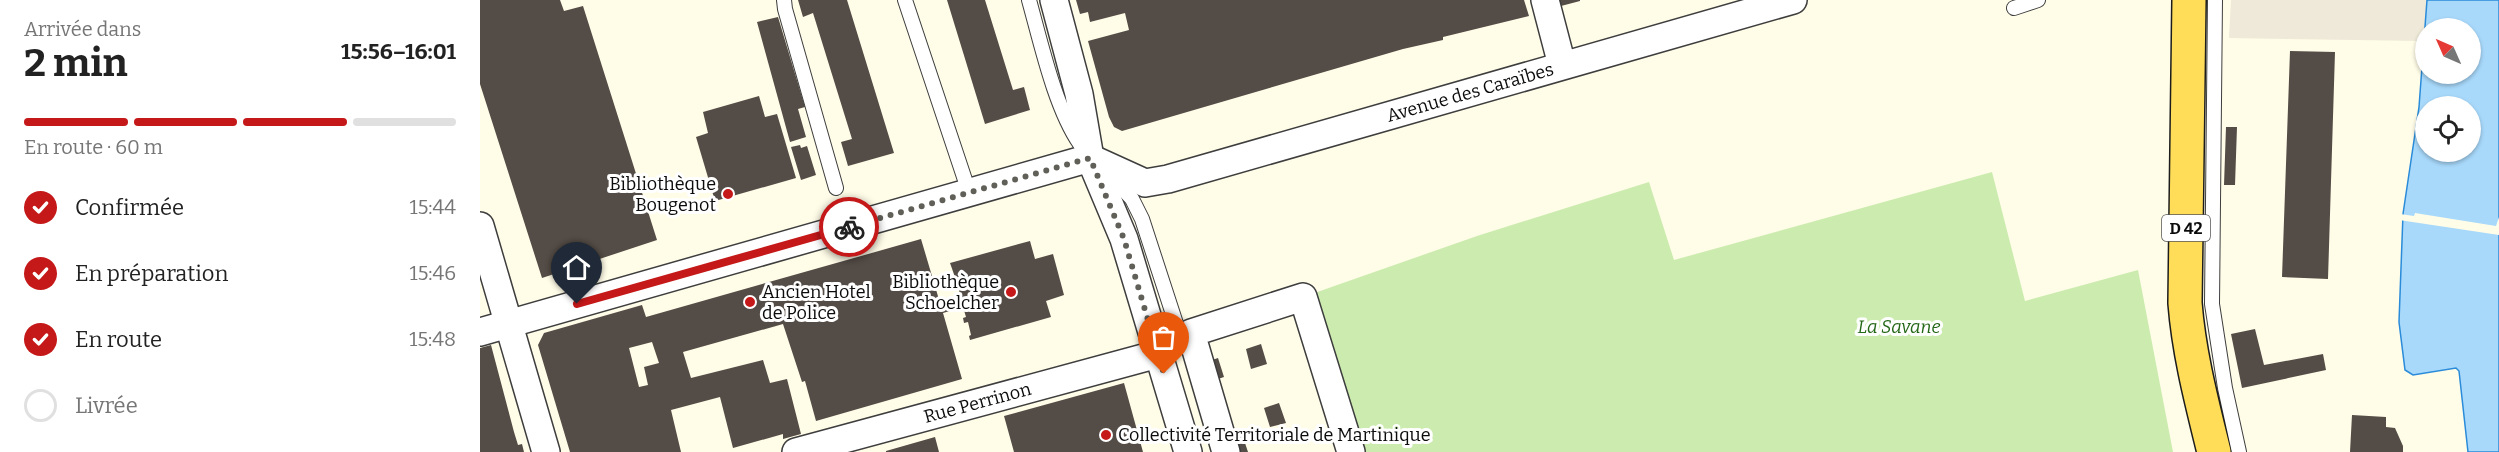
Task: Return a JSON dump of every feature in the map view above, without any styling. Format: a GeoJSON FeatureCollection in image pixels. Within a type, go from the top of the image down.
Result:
{"type":"FeatureCollection","features":[{"type":"Feature","properties":{"kind":"main road","name":"D 42"},"geometry":{"type":"LineString","coordinates":[[2189,0],[2186,303],[2191,352],[2214,452]]}},
{"type":"Feature","properties":{"kind":"street"},"geometry":{"type":"LineString","coordinates":[[1054,0],[1079,94],[1090,158],[1129,197]]}},
{"type":"Feature","properties":{"kind":"street"},"geometry":{"type":"LineString","coordinates":[[1545,0],[1562,65]]}},
{"type":"Feature","properties":{"kind":"street","name":"Avenue des Caraïbes"},"geometry":{"type":"LineString","coordinates":[[1129,197],[1168,179],[1793,0]]}},
{"type":"Feature","properties":{"kind":"street"},"geometry":{"type":"LineString","coordinates":[[480,332],[1090,158]]}},
{"type":"Feature","properties":{"kind":"street"},"geometry":{"type":"LineString","coordinates":[[1090,158],[1129,197]]}},
{"type":"Feature","properties":{"kind":"street"},"geometry":{"type":"LineString","coordinates":[[1129,197],[1124,239],[1188,452]]}},
{"type":"Feature","properties":{"kind":"street"},"geometry":{"type":"LineString","coordinates":[[480,226],[546,452]]}},
{"type":"Feature","properties":{"kind":"street"},"geometry":{"type":"LineString","coordinates":[[1226,452],[1191,333],[1303,297],[1351,452]]}},
{"type":"Feature","properties":{"kind":"street","name":"Rue Perrinon"},"geometry":{"type":"LineString","coordinates":[[796,452],[1158,354]]}},
{"type":"Feature","properties":{"kind":"lane"},"geometry":{"type":"LineString","coordinates":[[784,0],[836,188]]}},
{"type":"Feature","properties":{"kind":"lane"},"geometry":{"type":"LineString","coordinates":[[905,0],[969,192]]}},
{"type":"Feature","properties":{"kind":"lane"},"geometry":{"type":"LineString","coordinates":[[1029,0],[1058,97],[1073,135],[1090,158]]}},
{"type":"Feature","properties":{"kind":"lane"},"geometry":{"type":"LineString","coordinates":[[2014,8],[2038,0]]}},
{"type":"Feature","properties":{"kind":"lane"},"geometry":{"type":"LineString","coordinates":[[2215,0],[2212,304],[2224,388],[2239,452]]}},
{"type":"Feature","properties":{"kind":"lane"},"geometry":{"type":"LineString","coordinates":[[1129,197],[1142,219],[1155,255],[1214,452]]}},
{"type":"Feature","properties":{"kind":"green space","name":"La Savane"},"geometry":{"type":"Polygon","coordinates":[[[1992,172],[2025,301],[2138,270],[2173,452],[1351,452],[1303,297],[1477,236],[1649,182],[1674,260],[1992,172]]]}},
{"type":"Feature","properties":{"kind":"shaded area"},"geometry":{"type":"Polygon","coordinates":[[[2231,0],[2427,0],[2426,18],[2415,18],[2415,41],[2229,38],[2231,0]]]}},
{"type":"Feature","properties":{"kind":"water"},"geometry":{"type":"Polygon","coordinates":[[[2427,0],[2499,0],[2499,452],[2468,452],[2459,371],[2456,368],[2413,375],[2405,370],[2399,322],[2403,214],[2415,134],[2415,162],[2481,162],[2481,96],[2420,96],[2421,84],[2481,84],[2481,18],[2426,18],[2427,0]]]}},
{"type":"Feature","properties":{"kind":"pier"},"geometry":{"type":"Polygon","coordinates":[[[2415,213],[2496,226],[2499,217],[2499,235],[2399,220],[2400,214],[2414,216],[2415,213]]]}},
{"type":"Feature","properties":{"kind":"building"},"geometry":{"type":"Polygon","coordinates":[[[480,0],[560,0],[564,11],[583,6],[657,240],[542,278],[480,84],[480,0]]]}},
{"type":"Feature","properties":{"kind":"building"},"geometry":{"type":"Polygon","coordinates":[[[798,0],[847,0],[894,153],[848,166],[841,142],[852,139],[813,13],[803,17],[798,0]]]}},
{"type":"Feature","properties":{"kind":"building"},"geometry":{"type":"Polygon","coordinates":[[[947,0],[985,0],[1013,90],[1024,87],[1030,110],[985,124],[947,0]]]}},
{"type":"Feature","properties":{"kind":"building"},"geometry":{"type":"Polygon","coordinates":[[[1076,0],[1524,0],[1529,16],[1443,37],[1443,40],[1403,49],[1122,131],[1114,127],[1109,117],[1088,41],[1129,30],[1125,13],[1090,22],[1088,12],[1080,14],[1076,0]]]}},
{"type":"Feature","properties":{"kind":"building"},"geometry":{"type":"Polygon","coordinates":[[[1559,0],[1580,0],[1580,1],[1561,6],[1559,0]]]}},
{"type":"Feature","properties":{"kind":"building"},"geometry":{"type":"Polygon","coordinates":[[[778,17],[805,107],[798,109],[806,137],[790,142],[757,22],[778,17]]]}},
{"type":"Feature","properties":{"kind":"building"},"geometry":{"type":"Polygon","coordinates":[[[2290,51],[2335,52],[2328,279],[2282,277],[2290,51]]]}},
{"type":"Feature","properties":{"kind":"building"},"geometry":{"type":"Polygon","coordinates":[[[759,96],[765,117],[777,114],[796,178],[715,201],[696,137],[708,133],[703,112],[759,96]]]}},
{"type":"Feature","properties":{"kind":"building"},"geometry":{"type":"Polygon","coordinates":[[[2226,127],[2237,127],[2235,185],[2224,185],[2226,127]]]}},
{"type":"Feature","properties":{"kind":"building"},"geometry":{"type":"Polygon","coordinates":[[[800,145],[801,148],[807,146],[816,175],[801,180],[791,147],[800,145]]]}},
{"type":"Feature","properties":{"kind":"building"},"geometry":{"type":"Polygon","coordinates":[[[921,239],[940,303],[961,297],[958,287],[954,288],[953,281],[956,280],[950,263],[1030,241],[1035,259],[1053,254],[1064,295],[1046,301],[1051,317],[970,340],[968,322],[964,323],[963,318],[966,317],[963,307],[943,313],[962,379],[816,421],[805,381],[802,382],[783,324],[683,352],[691,378],[763,360],[770,383],[787,379],[801,434],[783,439],[783,434],[733,448],[720,397],[671,410],[681,452],[570,452],[538,345],[544,333],[642,305],[646,317],[921,239]],[[652,342],[629,348],[639,387],[648,385],[644,367],[659,363],[652,342]]]}},
{"type":"Feature","properties":{"kind":"building"},"geometry":{"type":"Polygon","coordinates":[[[2255,329],[2264,365],[2323,354],[2326,370],[2242,388],[2231,334],[2255,329]]]}},
{"type":"Feature","properties":{"kind":"building"},"geometry":{"type":"Polygon","coordinates":[[[1261,344],[1267,364],[1251,369],[1246,349],[1261,344]]]}},
{"type":"Feature","properties":{"kind":"building"},"geometry":{"type":"Polygon","coordinates":[[[491,345],[518,445],[522,444],[524,452],[480,452],[480,348],[491,345]]]}},
{"type":"Feature","properties":{"kind":"building"},"geometry":{"type":"Polygon","coordinates":[[[1218,358],[1224,377],[1209,382],[1203,363],[1218,358]]]}},
{"type":"Feature","properties":{"kind":"building"},"geometry":{"type":"Polygon","coordinates":[[[1124,383],[1143,452],[1014,452],[1004,416],[1124,383]]]}},
{"type":"Feature","properties":{"kind":"building"},"geometry":{"type":"Polygon","coordinates":[[[1279,403],[1286,423],[1270,427],[1264,408],[1279,403]]]}},
{"type":"Feature","properties":{"kind":"building"},"geometry":{"type":"Polygon","coordinates":[[[2352,415],[2386,417],[2386,427],[2395,428],[2403,446],[2403,452],[2350,452],[2352,415]]]}},
{"type":"Feature","properties":{"kind":"building"},"geometry":{"type":"Polygon","coordinates":[[[1242,434],[1248,452],[1231,452],[1227,439],[1242,434]]]}},
{"type":"Feature","properties":{"kind":"building"},"geometry":{"type":"Polygon","coordinates":[[[935,437],[939,452],[886,452],[886,451],[935,437]]]}},
{"type":"Feature","properties":{"kind":"way so far"},"geometry":{"type":"LineString","coordinates":[[849,227],[1090,158],[1124,239],[1164,374]]}},
{"type":"Feature","properties":{"kind":"place","name":"Bibliothèque Bougenot"},"geometry":{"type":"Point","coordinates":[728,194]}},
{"type":"Feature","properties":{"kind":"place","name":"Bibliothèque Schoelcher"},"geometry":{"type":"Point","coordinates":[1011,292]}},
{"type":"Feature","properties":{"kind":"place","name":"Ancien Hotel de Police"},"geometry":{"type":"Point","coordinates":[750,302]}},
{"type":"Feature","properties":{"kind":"place","name":"Collectivité Territoriale de Martinique"},"geometry":{"type":"Point","coordinates":[1106,435]}},
{"type":"Feature","properties":{"kind":"route"},"geometry":{"type":"LineString","coordinates":[[577,304],[849,227]]}}]}
